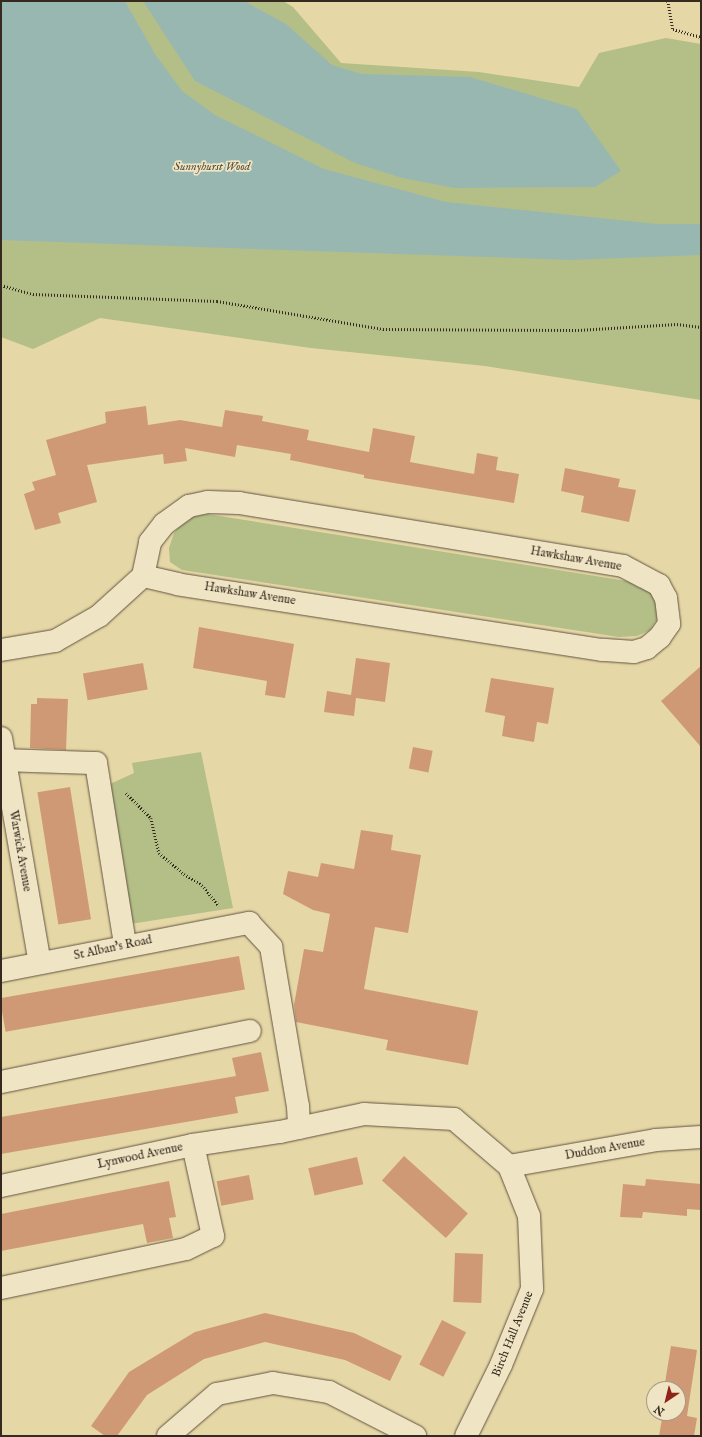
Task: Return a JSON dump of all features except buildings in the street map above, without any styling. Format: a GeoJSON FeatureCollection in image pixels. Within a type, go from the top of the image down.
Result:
{"type":"FeatureCollection","features":[{"type":"Feature","properties":{"kind":"street","name":"Hawkshaw Avenue"},"geometry":{"type":"LineString","coordinates":[[208,502],[239,504],[623,566],[659,585],[666,598],[669,624],[660,637],[647,648],[634,652],[602,650],[178,584],[143,576],[150,542],[164,524],[189,506],[208,502]]}},
{"type":"Feature","properties":{"kind":"street"},"geometry":{"type":"LineString","coordinates":[[1,650],[48,642],[74,632],[99,616],[143,576]]}},
{"type":"Feature","properties":{"kind":"street","name":"Warwick Avenue"},"geometry":{"type":"LineString","coordinates":[[1,738],[3,765],[40,963]]}},
{"type":"Feature","properties":{"kind":"street"},"geometry":{"type":"LineString","coordinates":[[3,765],[96,763],[125,946]]}},
{"type":"Feature","properties":{"kind":"street","name":"St Alban's Road"},"geometry":{"type":"LineString","coordinates":[[1,971],[225,925],[249,922],[271,947],[298,1106],[290,1130]]}},
{"type":"Feature","properties":{"kind":"street"},"geometry":{"type":"LineString","coordinates":[[1,1082],[250,1030]]}},
{"type":"Feature","properties":{"kind":"street","name":"Birch Hall Avenue"},"geometry":{"type":"LineString","coordinates":[[290,1130],[364,1114],[454,1119],[509,1166],[529,1216],[532,1289],[502,1365],[466,1436]]}},
{"type":"Feature","properties":{"kind":"street","name":"Lynwood Avenue"},"geometry":{"type":"LineString","coordinates":[[1,1186],[193,1145],[290,1130]]}},
{"type":"Feature","properties":{"kind":"street","name":"Duddon Avenue"},"geometry":{"type":"LineString","coordinates":[[509,1166],[656,1140],[701,1137]]}},
{"type":"Feature","properties":{"kind":"street"},"geometry":{"type":"LineString","coordinates":[[1,1288],[186,1249],[213,1236],[193,1145]]}},
{"type":"Feature","properties":{"kind":"street"},"geometry":{"type":"LineString","coordinates":[[168,1436],[217,1394],[273,1383],[329,1392],[415,1436]]}},
{"type":"Feature","properties":{"kind":"path"},"geometry":{"type":"LineString","coordinates":[[668,1],[672,29],[701,36]]}},
{"type":"Feature","properties":{"kind":"path"},"geometry":{"type":"LineString","coordinates":[[1,285],[33,294],[217,300],[383,329],[578,330],[677,324],[701,328]]}},
{"type":"Feature","properties":{"kind":"path"},"geometry":{"type":"LineString","coordinates":[[121,789],[151,818],[159,853],[184,874],[202,885],[218,902],[225,925]]}},
{"type":"Feature","properties":{"kind":"green space","name":"Sunnyhurst Wood"},"geometry":{"type":"Polygon","coordinates":[[[1,1],[283,1],[293,7],[341,63],[479,72],[579,87],[599,53],[666,38],[701,44],[701,400],[485,366],[311,348],[100,318],[33,349],[1,337],[1,1]]]}},
{"type":"Feature","properties":{"kind":"green space"},"geometry":{"type":"Polygon","coordinates":[[[207,514],[639,583],[658,594],[659,616],[650,630],[637,636],[619,637],[182,570],[170,562],[169,548],[174,533],[183,522],[195,516],[207,514]]]}},
{"type":"Feature","properties":{"kind":"green space"},"geometry":{"type":"Polygon","coordinates":[[[201,752],[233,908],[130,924],[110,784],[134,773],[132,763],[201,752]]]}},
{"type":"Feature","properties":{"kind":"water"},"geometry":{"type":"Polygon","coordinates":[[[1,1],[125,1],[155,54],[182,91],[215,115],[324,169],[446,202],[657,224],[701,224],[701,255],[571,260],[1,240],[1,1]]]}},
{"type":"Feature","properties":{"kind":"water"},"geometry":{"type":"Polygon","coordinates":[[[143,1],[244,1],[286,24],[332,65],[362,74],[470,77],[577,109],[621,171],[595,187],[455,188],[402,178],[355,163],[195,81],[143,1]]]}}]}
